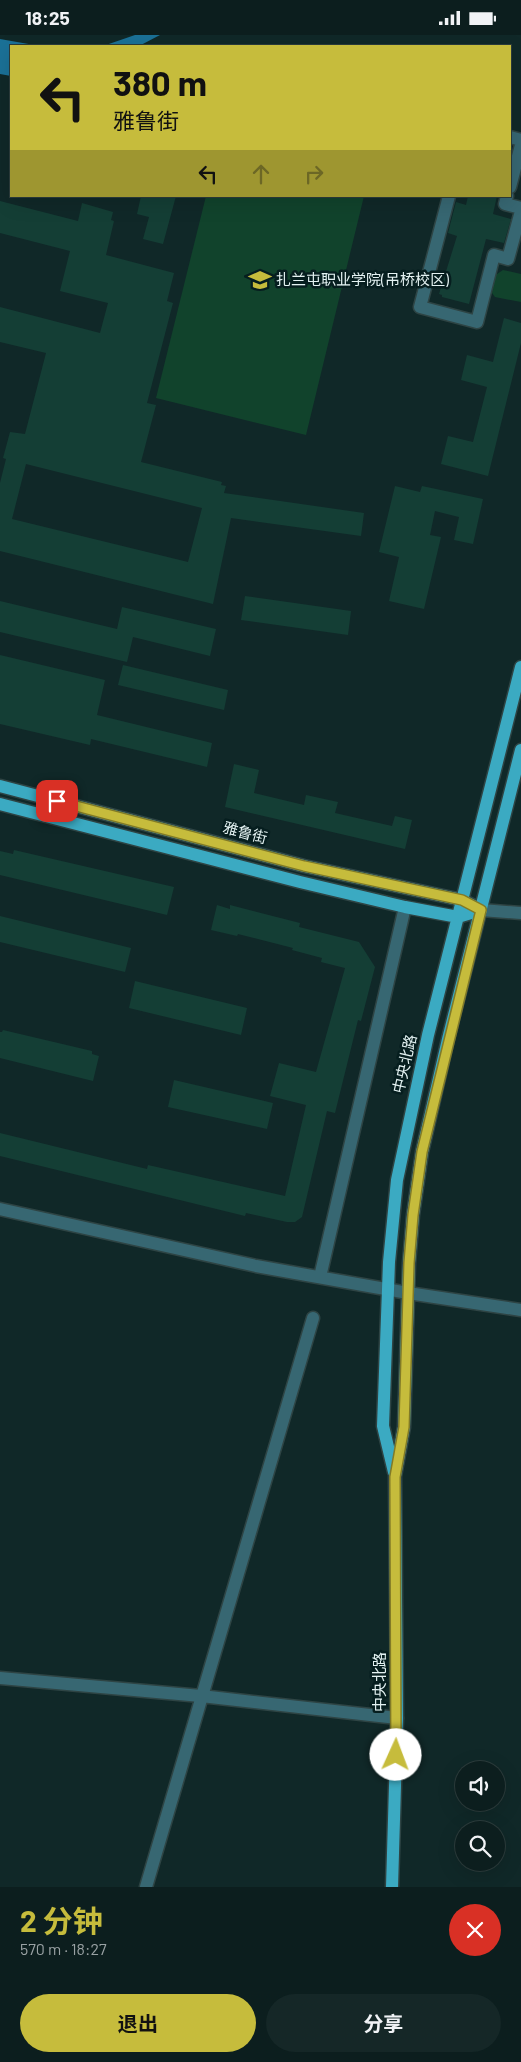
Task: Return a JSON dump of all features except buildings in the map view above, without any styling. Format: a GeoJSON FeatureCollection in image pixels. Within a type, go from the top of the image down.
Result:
{"type":"FeatureCollection","features":[{"type":"Feature","properties":{"kind":"main road","name":"中央北路"},"geometry":{"type":"LineString","coordinates":[[395,1477],[383,1426],[393,1213],[402,1148],[521,667]]}},
{"type":"Feature","properties":{"kind":"main road","name":"中央北路"},"geometry":{"type":"LineString","coordinates":[[392,1887],[397,1717],[395,1477],[404,1427],[408,1293],[413,1215],[422,1152],[521,750]]}},
{"type":"Feature","properties":{"kind":"main road","name":"雅鲁街"},"geometry":{"type":"LineString","coordinates":[[0,786],[304,866],[462,900],[481,910]]}},
{"type":"Feature","properties":{"kind":"main road","name":"雅鲁街"},"geometry":{"type":"LineString","coordinates":[[0,804],[291,880],[405,907],[458,917],[481,910]]}},
{"type":"Feature","properties":{"kind":"street"},"geometry":{"type":"LineString","coordinates":[[511,183],[521,145]]}},
{"type":"Feature","properties":{"kind":"street"},"geometry":{"type":"LineString","coordinates":[[449,197],[420,307],[477,322],[494,255],[508,259],[518,232],[521,209],[506,204],[508,197]]}},
{"type":"Feature","properties":{"kind":"street"},"geometry":{"type":"LineString","coordinates":[[320,1277],[405,907]]}},
{"type":"Feature","properties":{"kind":"street","name":"雅鲁街"},"geometry":{"type":"LineString","coordinates":[[481,910],[521,913]]}},
{"type":"Feature","properties":{"kind":"street"},"geometry":{"type":"LineString","coordinates":[[0,1209],[256,1266],[408,1293],[521,1310]]}},
{"type":"Feature","properties":{"kind":"street"},"geometry":{"type":"LineString","coordinates":[[146,1887],[200,1696],[313,1318]]}},
{"type":"Feature","properties":{"kind":"street"},"geometry":{"type":"LineString","coordinates":[[0,1678],[200,1696],[397,1717]]}},
{"type":"Feature","properties":{"kind":"green space"},"geometry":{"type":"Polygon","coordinates":[[[206,197],[364,197],[306,435],[156,398],[206,197]]]}},
{"type":"Feature","properties":{"kind":"green space"},"geometry":{"type":"Polygon","coordinates":[[[503,270],[521,274],[521,302],[495,297],[492,293],[494,276],[503,270]]]}},
{"type":"Feature","properties":{"kind":"water"},"geometry":{"type":"Polygon","coordinates":[[[135,35],[160,35],[141,45],[106,45],[135,35]]]}},
{"type":"Feature","properties":{"kind":"water"},"geometry":{"type":"Polygon","coordinates":[[[0,39],[34,45],[10,45],[10,76],[0,74],[0,39]]]}},
{"type":"Feature","properties":{"kind":"place","name":"扎兰屯职业学院(吊桥校区)"},"geometry":{"type":"Point","coordinates":[260,280]}},
{"type":"Feature","properties":{"kind":"route"},"geometry":{"type":"LineString","coordinates":[[57,801],[304,866],[416,892],[462,900],[481,910],[448,1039],[422,1152],[413,1215],[409,1263],[404,1427],[395,1477],[396,1755]]}}]}
